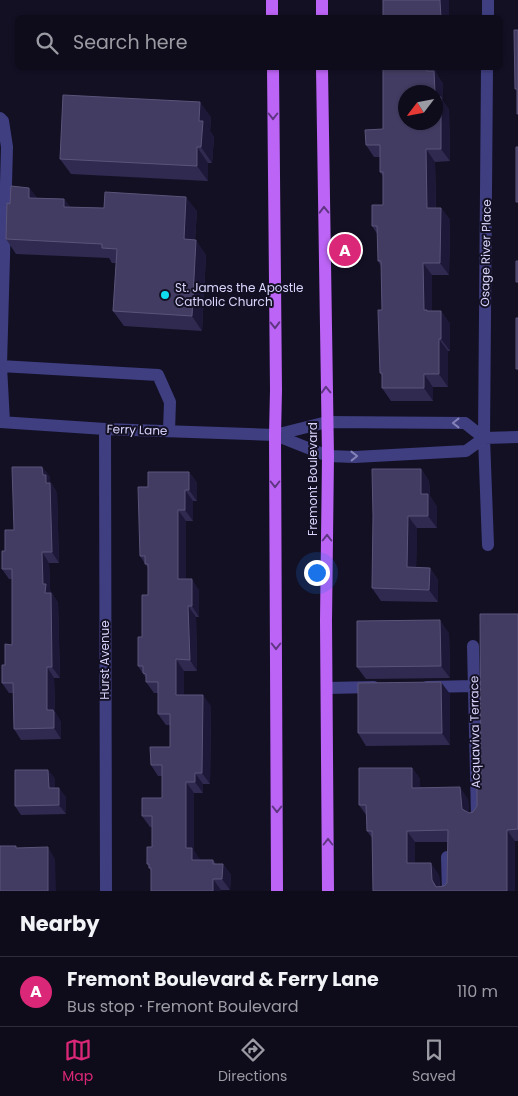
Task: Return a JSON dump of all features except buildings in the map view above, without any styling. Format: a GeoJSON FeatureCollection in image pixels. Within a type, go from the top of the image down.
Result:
{"type":"FeatureCollection","features":[{"type":"Feature","properties":{"kind":"main road"},"geometry":{"type":"LineString","coordinates":[[272,0],[272,15]]}},
{"type":"Feature","properties":{"kind":"main road"},"geometry":{"type":"LineString","coordinates":[[322,0],[322,15]]}},
{"type":"Feature","properties":{"kind":"main road"},"geometry":{"type":"LineString","coordinates":[[273,70],[277,891]]}},
{"type":"Feature","properties":{"kind":"main road","name":"Fremont Boulevard"},"geometry":{"type":"LineString","coordinates":[[322,70],[328,456],[328,891]]}},
{"type":"Feature","properties":{"kind":"street"},"geometry":{"type":"LineString","coordinates":[[488,0],[488,15]]}},
{"type":"Feature","properties":{"kind":"street","name":"Osage River Place"},"geometry":{"type":"LineString","coordinates":[[487,70],[484,438],[488,545]]}},
{"type":"Feature","properties":{"kind":"street"},"geometry":{"type":"LineString","coordinates":[[0,118],[5,128],[7,147],[1,366],[2,422]]}},
{"type":"Feature","properties":{"kind":"street"},"geometry":{"type":"LineString","coordinates":[[1,366],[158,375],[170,402],[169,431]]}},
{"type":"Feature","properties":{"kind":"street","name":"Ferry Lane"},"geometry":{"type":"LineString","coordinates":[[2,422],[105,429],[274,435],[327,422],[465,423],[484,438],[466,451],[355,457],[328,456],[274,435]]}},
{"type":"Feature","properties":{"kind":"street","name":"Hurst Avenue"},"geometry":{"type":"LineString","coordinates":[[105,429],[106,891]]}},
{"type":"Feature","properties":{"kind":"street"},"geometry":{"type":"LineString","coordinates":[[484,438],[518,437]]}},
{"type":"Feature","properties":{"kind":"street","name":"Acquaviva Terrace"},"geometry":{"type":"LineString","coordinates":[[473,646],[477,818]]}},
{"type":"Feature","properties":{"kind":"street"},"geometry":{"type":"LineString","coordinates":[[415,687],[474,686]]}},
{"type":"Feature","properties":{"kind":"street"},"geometry":{"type":"LineString","coordinates":[[327,688],[385,687]]}},
{"type":"Feature","properties":{"kind":"street"},"geometry":{"type":"LineString","coordinates":[[447,857],[448,891]]}},
{"type":"Feature","properties":{"kind":"place","name":"Fremont Boulevard & Ferry Lane"},"geometry":{"type":"Point","coordinates":[345,250]}},
{"type":"Feature","properties":{"kind":"place","name":"St. James the Apostle Catholic Church"},"geometry":{"type":"Point","coordinates":[165,295]}}]}
